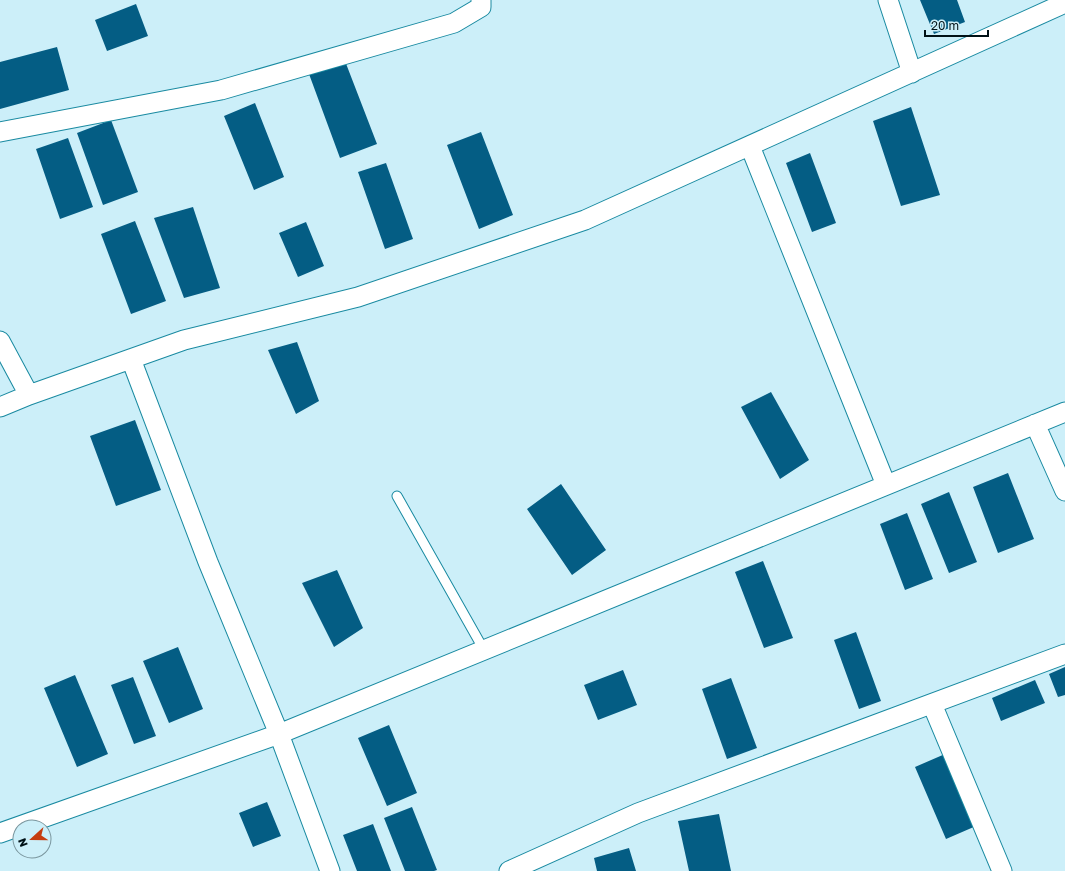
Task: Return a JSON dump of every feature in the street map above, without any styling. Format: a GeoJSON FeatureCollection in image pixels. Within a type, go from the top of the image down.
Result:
{"type":"FeatureCollection","features":[{"type":"Feature","properties":{"kind":"street"},"geometry":{"type":"LineString","coordinates":[[0,132],[221,90],[454,23],[481,7],[481,0]]}},
{"type":"Feature","properties":{"kind":"street"},"geometry":{"type":"LineString","coordinates":[[888,0],[912,73]]}},
{"type":"Feature","properties":{"kind":"street"},"geometry":{"type":"LineString","coordinates":[[0,407],[29,395],[184,340],[358,297],[578,222],[750,146],[1065,3]]}},
{"type":"Feature","properties":{"kind":"street"},"geometry":{"type":"LineString","coordinates":[[750,146],[886,485]]}},
{"type":"Feature","properties":{"kind":"street"},"geometry":{"type":"LineString","coordinates":[[0,341],[29,395]]}},
{"type":"Feature","properties":{"kind":"street"},"geometry":{"type":"LineString","coordinates":[[131,359],[208,562],[279,734],[330,871]]}},
{"type":"Feature","properties":{"kind":"street"},"geometry":{"type":"LineString","coordinates":[[0,833],[279,734],[1065,412]]}},
{"type":"Feature","properties":{"kind":"street"},"geometry":{"type":"LineString","coordinates":[[1035,424],[1065,491]]}},
{"type":"Feature","properties":{"kind":"street"},"geometry":{"type":"LineString","coordinates":[[509,871],[638,813],[1065,654]]}},
{"type":"Feature","properties":{"kind":"street"},"geometry":{"type":"LineString","coordinates":[[932,704],[1002,871]]}},
{"type":"Feature","properties":{"kind":"lane"},"geometry":{"type":"LineString","coordinates":[[397,496],[484,650]]}},
{"type":"Feature","properties":{"kind":"building"},"geometry":{"type":"Polygon","coordinates":[[[920,0],[957,0],[965,22],[934,34],[920,0]]]}},
{"type":"Feature","properties":{"kind":"building"},"geometry":{"type":"Polygon","coordinates":[[[136,4],[148,36],[107,51],[95,20],[136,4]]]}},
{"type":"Feature","properties":{"kind":"building"},"geometry":{"type":"Polygon","coordinates":[[[57,47],[69,90],[0,109],[0,62],[57,47]]]}},
{"type":"Feature","properties":{"kind":"building"},"geometry":{"type":"Polygon","coordinates":[[[345,61],[377,144],[340,158],[309,74],[345,61]]]}},
{"type":"Feature","properties":{"kind":"building"},"geometry":{"type":"Polygon","coordinates":[[[255,103],[284,177],[254,190],[224,116],[255,103]]]}},
{"type":"Feature","properties":{"kind":"building"},"geometry":{"type":"Polygon","coordinates":[[[911,107],[940,195],[901,206],[873,121],[911,107]]]}},
{"type":"Feature","properties":{"kind":"building"},"geometry":{"type":"Polygon","coordinates":[[[111,120],[138,192],[103,205],[77,133],[111,120]]]}},
{"type":"Feature","properties":{"kind":"building"},"geometry":{"type":"Polygon","coordinates":[[[481,132],[513,215],[479,229],[447,145],[481,132]]]}},
{"type":"Feature","properties":{"kind":"building"},"geometry":{"type":"Polygon","coordinates":[[[68,138],[93,207],[60,219],[36,149],[68,138]]]}},
{"type":"Feature","properties":{"kind":"building"},"geometry":{"type":"Polygon","coordinates":[[[810,153],[836,223],[812,232],[786,163],[810,153]]]}},
{"type":"Feature","properties":{"kind":"building"},"geometry":{"type":"Polygon","coordinates":[[[386,163],[413,239],[385,249],[358,172],[386,163]]]}},
{"type":"Feature","properties":{"kind":"building"},"geometry":{"type":"Polygon","coordinates":[[[193,207],[220,288],[184,298],[154,218],[193,207]]]}},
{"type":"Feature","properties":{"kind":"building"},"geometry":{"type":"Polygon","coordinates":[[[135,221],[166,301],[131,314],[101,234],[135,221]]]}},
{"type":"Feature","properties":{"kind":"building"},"geometry":{"type":"Polygon","coordinates":[[[306,222],[324,266],[298,277],[279,233],[306,222]]]}},
{"type":"Feature","properties":{"kind":"building"},"geometry":{"type":"Polygon","coordinates":[[[297,342],[319,401],[296,414],[268,350],[297,342]]]}},
{"type":"Feature","properties":{"kind":"building"},"geometry":{"type":"Polygon","coordinates":[[[771,392],[809,460],[780,479],[741,407],[771,392]]]}},
{"type":"Feature","properties":{"kind":"building"},"geometry":{"type":"Polygon","coordinates":[[[135,420],[161,490],[116,506],[90,436],[135,420]]]}},
{"type":"Feature","properties":{"kind":"building"},"geometry":{"type":"Polygon","coordinates":[[[1008,473],[1034,539],[998,553],[973,487],[1008,473]]]}},
{"type":"Feature","properties":{"kind":"building"},"geometry":{"type":"Polygon","coordinates":[[[561,484],[606,550],[572,575],[527,509],[561,484]]]}},
{"type":"Feature","properties":{"kind":"building"},"geometry":{"type":"Polygon","coordinates":[[[949,492],[977,562],[949,573],[921,504],[949,492]]]}},
{"type":"Feature","properties":{"kind":"building"},"geometry":{"type":"Polygon","coordinates":[[[907,513],[933,579],[905,590],[880,524],[907,513]]]}},
{"type":"Feature","properties":{"kind":"building"},"geometry":{"type":"Polygon","coordinates":[[[763,561],[793,638],[764,648],[735,572],[763,561]]]}},
{"type":"Feature","properties":{"kind":"building"},"geometry":{"type":"Polygon","coordinates":[[[337,570],[363,628],[334,647],[302,583],[337,570]]]}},
{"type":"Feature","properties":{"kind":"building"},"geometry":{"type":"Polygon","coordinates":[[[856,632],[881,701],[859,709],[834,640],[856,632]]]}},
{"type":"Feature","properties":{"kind":"building"},"geometry":{"type":"Polygon","coordinates":[[[178,647],[203,709],[169,723],[143,661],[178,647]]]}},
{"type":"Feature","properties":{"kind":"building"},"geometry":{"type":"Polygon","coordinates":[[[1065,667],[1065,695],[1058,697],[1049,674],[1065,667]]]}},
{"type":"Feature","properties":{"kind":"building"},"geometry":{"type":"Polygon","coordinates":[[[623,670],[637,705],[598,720],[584,685],[623,670]]]}},
{"type":"Feature","properties":{"kind":"building"},"geometry":{"type":"Polygon","coordinates":[[[75,675],[108,754],[77,767],[44,688],[75,675]]]}},
{"type":"Feature","properties":{"kind":"building"},"geometry":{"type":"Polygon","coordinates":[[[133,677],[156,736],[134,744],[111,685],[133,677]]]}},
{"type":"Feature","properties":{"kind":"building"},"geometry":{"type":"Polygon","coordinates":[[[731,678],[757,748],[727,759],[702,689],[731,678]]]}},
{"type":"Feature","properties":{"kind":"building"},"geometry":{"type":"Polygon","coordinates":[[[1035,680],[1045,703],[1001,721],[992,698],[1035,680]]]}},
{"type":"Feature","properties":{"kind":"building"},"geometry":{"type":"Polygon","coordinates":[[[389,725],[417,793],[387,806],[358,738],[389,725]]]}},
{"type":"Feature","properties":{"kind":"building"},"geometry":{"type":"Polygon","coordinates":[[[945,754],[976,826],[946,839],[915,767],[945,754]]]}},
{"type":"Feature","properties":{"kind":"building"},"geometry":{"type":"Polygon","coordinates":[[[267,802],[281,836],[253,847],[239,813],[267,802]]]}},
{"type":"Feature","properties":{"kind":"building"},"geometry":{"type":"Polygon","coordinates":[[[412,807],[437,870],[405,871],[384,818],[412,807]]]}},
{"type":"Feature","properties":{"kind":"building"},"geometry":{"type":"Polygon","coordinates":[[[719,814],[731,871],[689,871],[678,821],[719,814]]]}},
{"type":"Feature","properties":{"kind":"building"},"geometry":{"type":"Polygon","coordinates":[[[373,824],[391,871],[357,871],[343,835],[373,824]]]}},
{"type":"Feature","properties":{"kind":"building"},"geometry":{"type":"Polygon","coordinates":[[[629,848],[636,871],[597,871],[594,858],[629,848]]]}}]}
